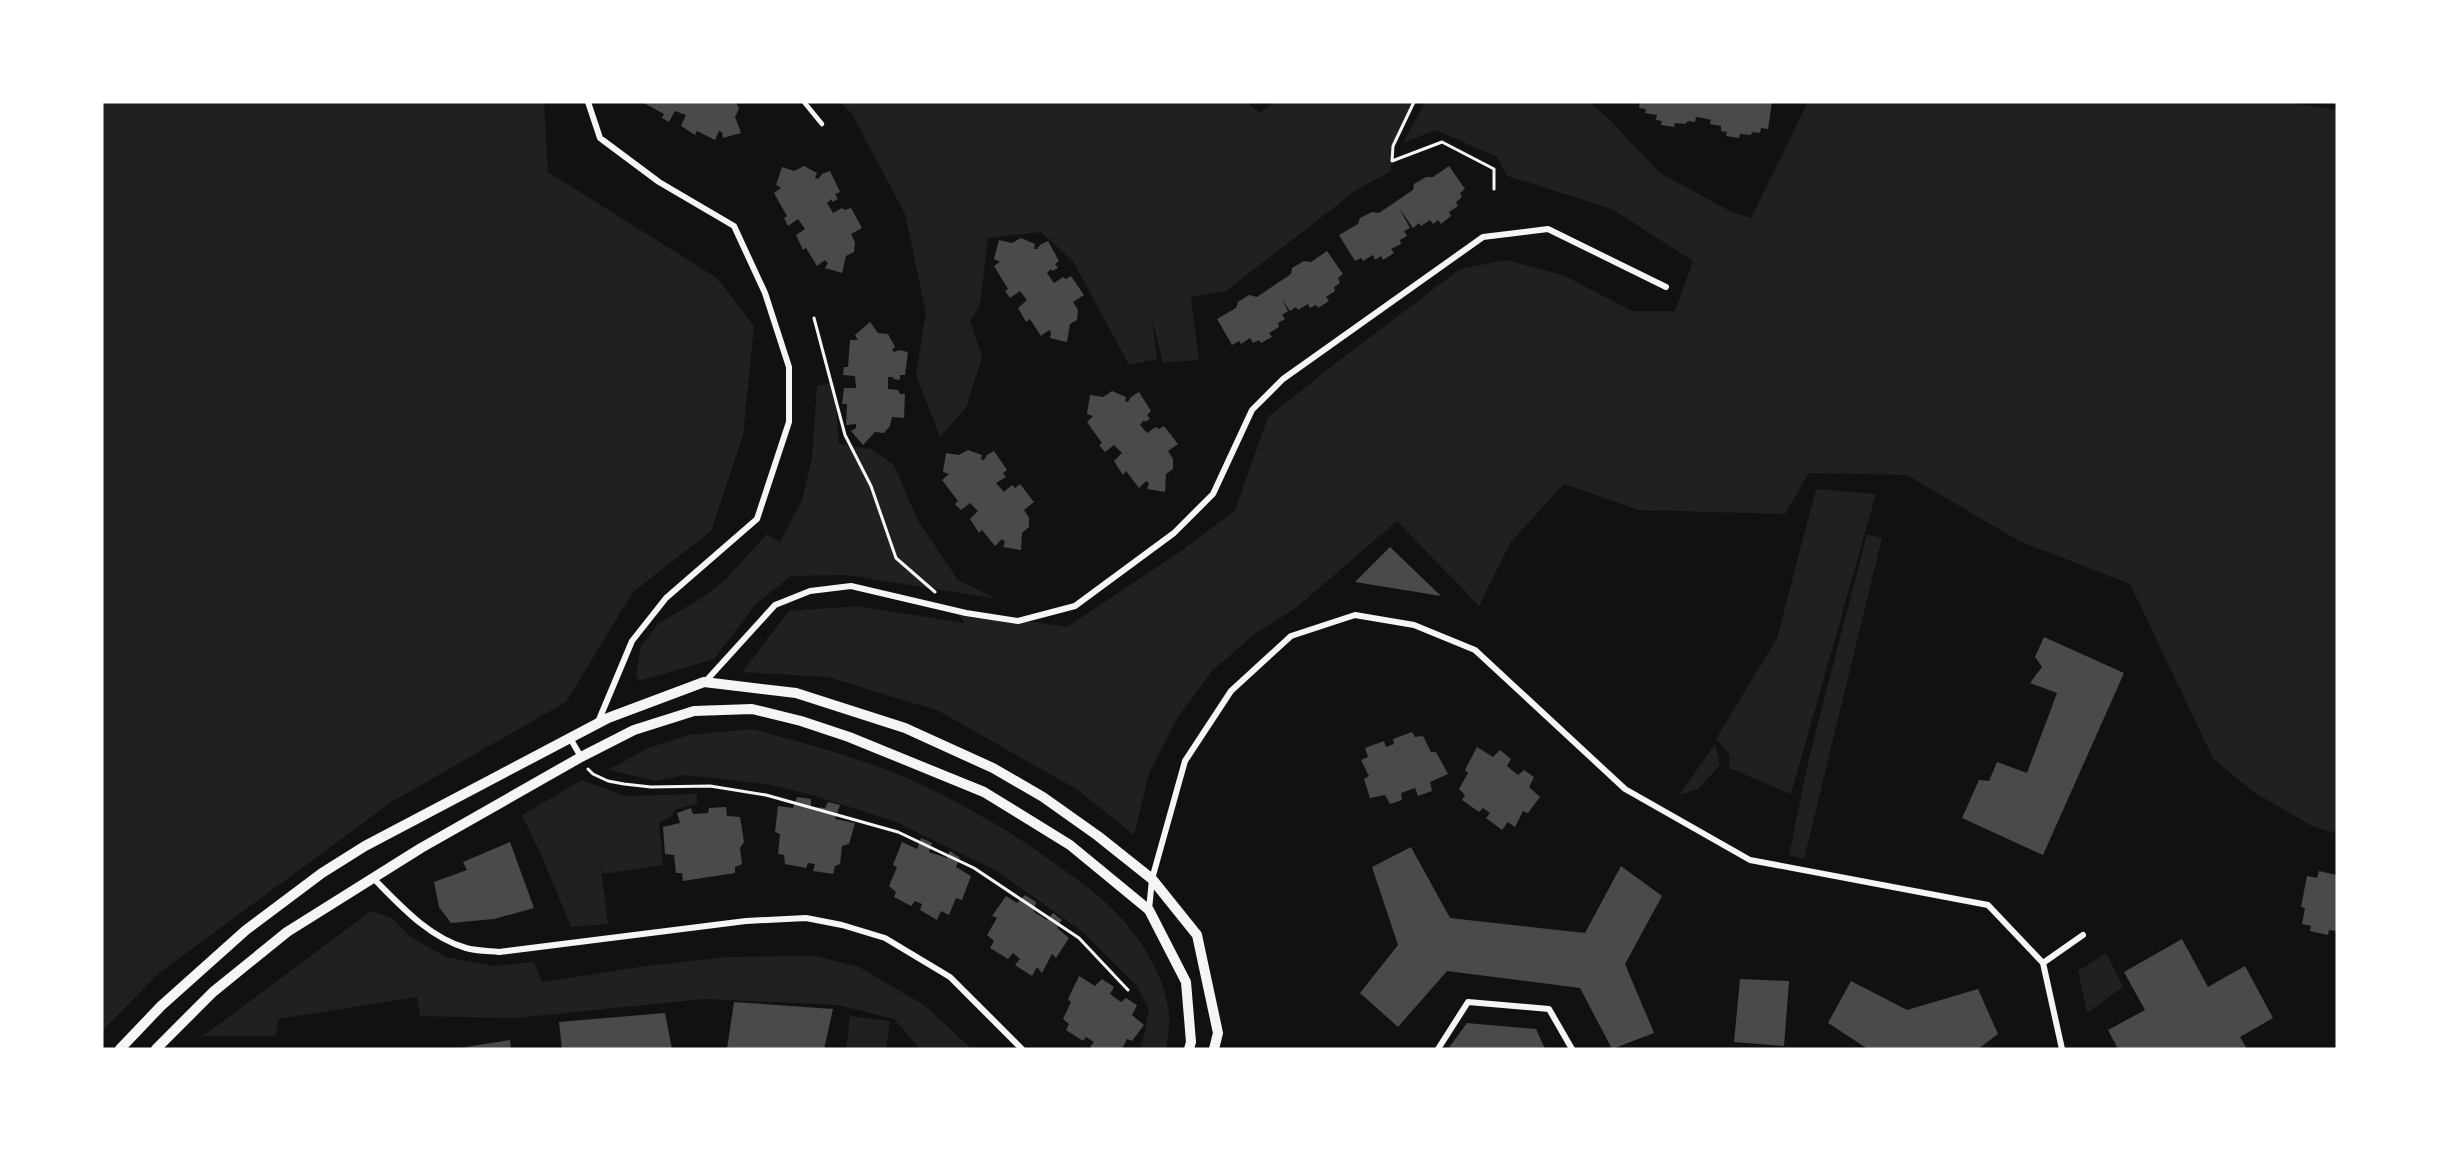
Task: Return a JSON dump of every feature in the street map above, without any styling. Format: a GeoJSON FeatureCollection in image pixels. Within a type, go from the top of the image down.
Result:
{"type":"FeatureCollection","features":[{"type":"Feature","properties":{"kind":"street"},"geometry":{"type":"LineString","coordinates":[[588,102],[600,138],[659,182],[734,226],[765,293],[789,367],[789,422],[757,519],[666,598],[632,641],[598,723]]}},
{"type":"Feature","properties":{"kind":"street"},"geometry":{"type":"LineString","coordinates":[[120,1049],[161,1006],[246,930],[322,873],[365,846],[598,723],[704,682],[775,605],[810,591],[850,586],[957,611],[1018,621],[1075,606],[1174,533],[1213,494],[1252,410],[1283,379],[1483,237],[1548,229],[1666,287]]}},
{"type":"Feature","properties":{"kind":"street"},"geometry":{"type":"LineString","coordinates":[[1149,910],[1152,879],[1185,761],[1231,692],[1291,636],[1355,615],[1414,625],[1475,650],[1625,789],[1750,860],[1988,905],[2043,963],[2062,1049]]}},
{"type":"Feature","properties":{"kind":"street"},"geometry":{"type":"LineString","coordinates":[[704,682],[796,693],[906,728],[993,768],[1043,797],[1098,836],[1152,879],[1197,935],[1218,1033],[1214,1049]]}},
{"type":"Feature","properties":{"kind":"street"},"geometry":{"type":"LineString","coordinates":[[156,1049],[213,992],[287,932],[421,848],[579,758],[634,730],[694,711],[752,709],[801,721],[849,737],[984,792],[1070,845],[1149,910],[1186,982],[1191,1042],[1189,1049]]}},
{"type":"Feature","properties":{"kind":"street"},"geometry":{"type":"LineString","coordinates":[[570,738],[579,758]]}},
{"type":"Feature","properties":{"kind":"street"},"geometry":{"type":"LineString","coordinates":[[373,878],[417,920],[440,936],[467,948],[499,952],[746,921],[806,918],[842,925],[885,938],[950,977],[1022,1049]]}},
{"type":"Feature","properties":{"kind":"street"},"geometry":{"type":"LineString","coordinates":[[2043,963],[2083,935]]}},
{"type":"Feature","properties":{"kind":"street"},"geometry":{"type":"LineString","coordinates":[[1438,1049],[1468,1002],[1549,1009],[1572,1049]]}},
{"type":"Feature","properties":{"kind":"lane"},"geometry":{"type":"LineString","coordinates":[[804,102],[822,124]]}},
{"type":"Feature","properties":{"kind":"path"},"geometry":{"type":"LineString","coordinates":[[1414,102],[1393,146],[1392,161],[1442,142],[1494,169],[1494,189]]}},
{"type":"Feature","properties":{"kind":"path"},"geometry":{"type":"LineString","coordinates":[[814,318],[845,435],[871,486],[896,558],[957,611]]}},
{"type":"Feature","properties":{"kind":"path"},"geometry":{"type":"LineString","coordinates":[[579,758],[593,774],[608,781],[651,787],[680,785],[733,788],[788,800],[898,832],[974,868],[1079,938],[1128,990]]}},
{"type":"Feature","properties":{"kind":"shaded area"},"geometry":{"type":"Polygon","coordinates":[[[102,102],[544,102],[548,172],[717,278],[754,326],[743,435],[711,531],[633,592],[566,702],[393,801],[159,973],[102,1031],[102,102]]]}},
{"type":"Feature","properties":{"kind":"shaded area"},"geometry":{"type":"Polygon","coordinates":[[[840,102],[1247,102],[1259,113],[1275,102],[1414,102],[1393,145],[1391,171],[1358,189],[1226,291],[1191,297],[1199,360],[1163,363],[1152,318],[1157,359],[1129,365],[1073,261],[1041,232],[988,238],[980,305],[970,321],[982,357],[966,408],[940,437],[916,375],[926,313],[905,214],[852,114],[840,102]]]}},
{"type":"Feature","properties":{"kind":"shaded area"},"geometry":{"type":"Polygon","coordinates":[[[1425,102],[1588,102],[1607,117],[1660,173],[1732,212],[1751,218],[1808,102],[2285,102],[2337,110],[2337,834],[2312,826],[2252,791],[2213,758],[2130,584],[2019,541],[1907,475],[1809,473],[1785,514],[1638,510],[1564,484],[1510,543],[1479,606],[1397,521],[1296,608],[1255,634],[1213,670],[1178,717],[1149,773],[1134,835],[1078,790],[939,711],[828,677],[742,672],[789,611],[857,606],[964,623],[957,611],[1067,627],[1181,551],[1235,510],[1268,417],[1460,269],[1506,260],[1563,275],[1632,311],[1675,311],[1693,261],[1612,209],[1507,176],[1497,157],[1436,130],[1403,143],[1425,102]]]}},
{"type":"Feature","properties":{"kind":"shaded area"},"geometry":{"type":"Polygon","coordinates":[[[834,383],[839,444],[871,449],[894,465],[917,519],[958,580],[997,599],[847,575],[791,576],[756,604],[714,659],[639,681],[636,675],[641,646],[658,624],[703,597],[725,580],[767,534],[780,542],[802,500],[812,458],[817,386],[834,383]]]}},
{"type":"Feature","properties":{"kind":"shaded area"},"geometry":{"type":"Polygon","coordinates":[[[1816,489],[1876,494],[1791,794],[1729,768],[1729,754],[1716,739],[1777,638],[1816,489]]]}},
{"type":"Feature","properties":{"kind":"shaded area"},"geometry":{"type":"Polygon","coordinates":[[[1867,534],[1882,538],[1804,859],[1789,855],[1809,758],[1867,534]]]}},
{"type":"Feature","properties":{"kind":"shaded area"},"geometry":{"type":"Polygon","coordinates":[[[752,729],[816,746],[920,784],[1012,834],[1086,886],[1129,927],[1155,968],[1169,1013],[1166,1049],[1139,1049],[1149,1009],[1137,986],[1083,932],[997,871],[896,822],[812,795],[767,784],[685,775],[656,781],[608,770],[648,748],[688,735],[752,729]]]}},
{"type":"Feature","properties":{"kind":"shaded area"},"geometry":{"type":"Polygon","coordinates":[[[1715,744],[1720,765],[1698,789],[1679,795],[1715,744]]]}},
{"type":"Feature","properties":{"kind":"shaded area"},"geometry":{"type":"Polygon","coordinates":[[[582,780],[625,796],[697,794],[697,804],[676,809],[670,817],[659,823],[663,865],[603,874],[600,861],[608,924],[571,927],[522,815],[582,780]]]}},
{"type":"Feature","properties":{"kind":"shaded area"},"geometry":{"type":"Polygon","coordinates":[[[371,911],[392,918],[412,938],[446,957],[494,966],[534,962],[542,982],[646,966],[727,957],[815,956],[859,967],[924,1005],[972,1049],[920,1049],[894,1019],[838,1005],[705,999],[516,1018],[420,1016],[417,997],[278,1019],[276,1036],[203,1036],[371,911]]]}},
{"type":"Feature","properties":{"kind":"shaded area"},"geometry":{"type":"Polygon","coordinates":[[[2106,953],[2123,987],[2087,1013],[2078,971],[2106,953]]]}},
{"type":"Feature","properties":{"kind":"shaded area"},"geometry":{"type":"Polygon","coordinates":[[[850,1016],[890,1021],[886,1049],[846,1049],[850,1016]]]}},
{"type":"Feature","properties":{"kind":"building"},"geometry":{"type":"Polygon","coordinates":[[[642,102],[736,102],[739,109],[735,117],[741,133],[723,138],[722,132],[719,131],[715,140],[697,131],[695,135],[681,126],[686,115],[675,111],[669,122],[662,118],[664,114],[642,102]]]}},
{"type":"Feature","properties":{"kind":"building"},"geometry":{"type":"Polygon","coordinates":[[[1640,102],[1772,102],[1768,129],[1761,128],[1760,133],[1753,132],[1750,135],[1740,134],[1739,138],[1726,136],[1727,132],[1721,131],[1721,126],[1710,124],[1711,120],[1703,118],[1696,117],[1695,122],[1688,121],[1685,124],[1675,123],[1674,127],[1661,125],[1662,121],[1656,120],[1657,115],[1645,113],[1646,109],[1639,108],[1640,102]]]}},
{"type":"Feature","properties":{"kind":"building"},"geometry":{"type":"Polygon","coordinates":[[[804,166],[817,173],[815,178],[818,179],[822,174],[830,171],[840,192],[835,194],[838,199],[832,202],[832,199],[827,203],[833,213],[842,208],[845,210],[851,208],[862,228],[851,234],[855,242],[854,252],[846,256],[842,273],[825,268],[828,263],[825,260],[817,266],[806,248],[803,250],[796,235],[805,229],[798,219],[788,226],[784,218],[787,216],[774,193],[781,188],[776,185],[782,167],[794,171],[804,166]]]}},
{"type":"Feature","properties":{"kind":"building"},"geometry":{"type":"Polygon","coordinates":[[[1449,166],[1465,189],[1460,193],[1462,197],[1456,202],[1458,206],[1449,212],[1451,216],[1441,224],[1438,220],[1433,224],[1430,220],[1421,226],[1419,223],[1413,228],[1399,208],[1410,228],[1404,231],[1407,236],[1400,240],[1401,244],[1391,249],[1394,253],[1383,260],[1381,256],[1375,260],[1373,255],[1363,261],[1361,258],[1355,261],[1339,235],[1358,224],[1360,218],[1372,212],[1379,213],[1413,190],[1414,184],[1426,177],[1433,177],[1449,166]]]}},
{"type":"Feature","properties":{"kind":"building"},"geometry":{"type":"Polygon","coordinates":[[[1021,238],[1035,244],[1034,249],[1048,241],[1059,261],[1055,264],[1058,268],[1052,271],[1051,269],[1047,273],[1054,283],[1063,277],[1066,279],[1071,276],[1084,295],[1073,302],[1078,310],[1077,320],[1070,324],[1067,342],[1050,338],[1049,330],[1041,336],[1030,319],[1026,322],[1018,308],[1027,300],[1020,291],[1010,298],[1005,291],[1008,289],[994,266],[1000,262],[994,259],[999,240],[1012,243],[1021,238]]]}},
{"type":"Feature","properties":{"kind":"building"},"geometry":{"type":"Polygon","coordinates":[[[1327,251],[1343,274],[1338,278],[1340,283],[1334,287],[1335,291],[1326,297],[1329,301],[1318,308],[1316,305],[1310,308],[1308,304],[1298,310],[1296,307],[1290,311],[1281,298],[1288,311],[1282,315],[1285,319],[1278,323],[1279,327],[1269,333],[1272,337],[1261,343],[1259,340],[1253,343],[1250,338],[1241,344],[1239,341],[1232,345],[1217,319],[1236,308],[1238,302],[1249,295],[1257,297],[1291,274],[1292,268],[1304,261],[1311,262],[1327,251]]]}},
{"type":"Feature","properties":{"kind":"building"},"geometry":{"type":"Polygon","coordinates":[[[870,322],[878,333],[888,334],[895,347],[892,350],[894,352],[899,350],[908,352],[905,375],[900,375],[900,380],[888,377],[888,389],[898,390],[900,394],[905,394],[904,418],[892,417],[890,426],[884,433],[875,432],[863,445],[851,431],[856,428],[856,424],[846,425],[847,404],[842,404],[844,388],[856,388],[855,376],[843,375],[844,367],[848,367],[850,340],[858,340],[855,335],[870,322]]]}},
{"type":"Feature","properties":{"kind":"building"},"geometry":{"type":"Polygon","coordinates":[[[1112,391],[1126,397],[1125,401],[1128,402],[1139,392],[1151,411],[1147,415],[1150,419],[1145,422],[1144,420],[1140,425],[1147,433],[1156,427],[1159,429],[1164,426],[1178,444],[1168,451],[1173,459],[1173,469],[1166,474],[1165,492],[1147,489],[1149,483],[1146,481],[1139,488],[1126,471],[1123,475],[1114,461],[1122,453],[1114,445],[1105,452],[1099,445],[1102,443],[1087,422],[1093,416],[1087,414],[1090,395],[1103,397],[1112,391]]]}},
{"type":"Feature","properties":{"kind":"building"},"geometry":{"type":"Polygon","coordinates":[[[968,450],[982,455],[981,459],[984,460],[994,451],[1007,470],[1003,473],[1006,477],[996,483],[1004,492],[1012,485],[1015,488],[1020,484],[1034,502],[1024,510],[1029,518],[1029,527],[1022,533],[1021,550],[1003,547],[1005,542],[1002,539],[995,546],[982,530],[979,533],[970,519],[978,511],[970,503],[961,510],[955,504],[958,501],[942,480],[949,474],[943,472],[946,453],[959,455],[968,450]]]}},
{"type":"Feature","properties":{"kind":"building"},"geometry":{"type":"Polygon","coordinates":[[[1390,547],[1441,596],[1355,582],[1390,547]]]}},
{"type":"Feature","properties":{"kind":"building"},"geometry":{"type":"Polygon","coordinates":[[[2044,637],[2124,673],[2043,855],[1962,818],[1979,780],[1989,781],[1997,762],[2027,773],[2057,693],[2030,683],[2042,667],[2035,657],[2044,637]]]}},
{"type":"Feature","properties":{"kind":"building"},"geometry":{"type":"Polygon","coordinates":[[[1412,732],[1415,737],[1423,736],[1431,752],[1436,752],[1448,774],[1430,782],[1432,791],[1418,796],[1415,788],[1401,793],[1402,800],[1390,804],[1385,795],[1370,798],[1364,779],[1369,776],[1361,760],[1368,757],[1365,748],[1384,741],[1386,747],[1394,744],[1393,739],[1412,732]]]}},
{"type":"Feature","properties":{"kind":"building"},"geometry":{"type":"Polygon","coordinates":[[[1477,747],[1493,757],[1500,750],[1511,759],[1507,766],[1518,775],[1524,770],[1534,777],[1529,787],[1540,797],[1528,813],[1523,811],[1515,827],[1508,822],[1502,830],[1486,818],[1490,813],[1483,808],[1479,812],[1462,800],[1465,795],[1459,789],[1468,773],[1465,770],[1477,747]]]}},
{"type":"Feature","properties":{"kind":"building"},"geometry":{"type":"Polygon","coordinates":[[[797,797],[811,799],[811,807],[825,808],[828,802],[840,805],[835,819],[855,823],[849,844],[842,846],[840,864],[835,866],[833,874],[813,871],[815,864],[808,863],[806,868],[785,864],[784,855],[778,854],[780,834],[775,832],[778,806],[793,808],[797,797]]]}},
{"type":"Feature","properties":{"kind":"building"},"geometry":{"type":"Polygon","coordinates":[[[726,807],[727,816],[740,817],[744,842],[740,848],[742,864],[735,867],[735,873],[683,881],[682,873],[676,873],[674,855],[665,854],[663,827],[680,823],[677,813],[691,808],[693,814],[708,813],[709,808],[726,807]]]}},
{"type":"Feature","properties":{"kind":"building"},"geometry":{"type":"Polygon","coordinates":[[[921,838],[932,843],[929,852],[947,858],[950,851],[960,858],[956,867],[971,876],[962,900],[956,898],[949,915],[941,911],[937,920],[920,910],[922,904],[915,901],[911,906],[894,897],[896,892],[889,886],[897,867],[893,865],[902,842],[917,849],[921,838]]]}},
{"type":"Feature","properties":{"kind":"building"},"geometry":{"type":"Polygon","coordinates":[[[510,842],[534,908],[494,919],[451,923],[439,907],[434,882],[467,870],[463,862],[510,842]]]}},
{"type":"Feature","properties":{"kind":"building"},"geometry":{"type":"Polygon","coordinates":[[[1411,847],[1450,918],[1585,933],[1621,866],[1662,896],[1625,964],[1654,1033],[1612,1049],[1580,988],[1447,971],[1398,1027],[1360,993],[1398,945],[1372,867],[1411,847]]]}},
{"type":"Feature","properties":{"kind":"building"},"geometry":{"type":"Polygon","coordinates":[[[2319,871],[2337,875],[2337,931],[2329,930],[2328,935],[2310,931],[2311,926],[2302,924],[2305,908],[2301,907],[2307,876],[2317,878],[2319,871]]]}},
{"type":"Feature","properties":{"kind":"building"},"geometry":{"type":"Polygon","coordinates":[[[1025,895],[1036,902],[1034,912],[1047,920],[1053,913],[1062,920],[1057,928],[1069,938],[1056,958],[1052,954],[1042,973],[1037,967],[1032,976],[1015,965],[1020,959],[1013,953],[1008,959],[990,948],[994,941],[987,935],[997,918],[992,916],[1006,896],[1017,903],[1025,895]]]}},
{"type":"Feature","properties":{"kind":"building"},"geometry":{"type":"Polygon","coordinates":[[[2182,939],[2208,987],[2245,966],[2273,1018],[2240,1037],[2247,1049],[2118,1049],[2108,1030],[2145,1010],[2124,972],[2182,939]]]}},
{"type":"Feature","properties":{"kind":"building"},"geometry":{"type":"Polygon","coordinates":[[[1079,976],[1095,986],[1102,979],[1114,987],[1110,994],[1121,1002],[1126,998],[1137,1005],[1132,1015],[1144,1025],[1132,1041],[1127,1039],[1122,1049],[1093,1049],[1090,1047],[1094,1042],[1086,1037],[1083,1041],[1066,1030],[1069,1024],[1063,1019],[1071,1002],[1068,999],[1079,976]]]}},
{"type":"Feature","properties":{"kind":"building"},"geometry":{"type":"Polygon","coordinates":[[[1740,979],[1789,981],[1784,1046],[1734,1042],[1740,979]]]}},
{"type":"Feature","properties":{"kind":"building"},"geometry":{"type":"Polygon","coordinates":[[[1851,981],[1907,1010],[1978,989],[1998,1034],[1978,1049],[1868,1049],[1828,1023],[1851,981]]]}},
{"type":"Feature","properties":{"kind":"building"},"geometry":{"type":"Polygon","coordinates":[[[734,1002],[833,1009],[824,1049],[727,1049],[734,1002]]]}},
{"type":"Feature","properties":{"kind":"building"},"geometry":{"type":"Polygon","coordinates":[[[665,1013],[672,1049],[562,1049],[559,1022],[665,1013]]]}},
{"type":"Feature","properties":{"kind":"building"},"geometry":{"type":"Polygon","coordinates":[[[1467,1023],[1536,1029],[1545,1049],[1448,1049],[1467,1023]]]}},
{"type":"Feature","properties":{"kind":"building"},"geometry":{"type":"Polygon","coordinates":[[[510,1040],[511,1049],[460,1048],[510,1040]]]}}]}
